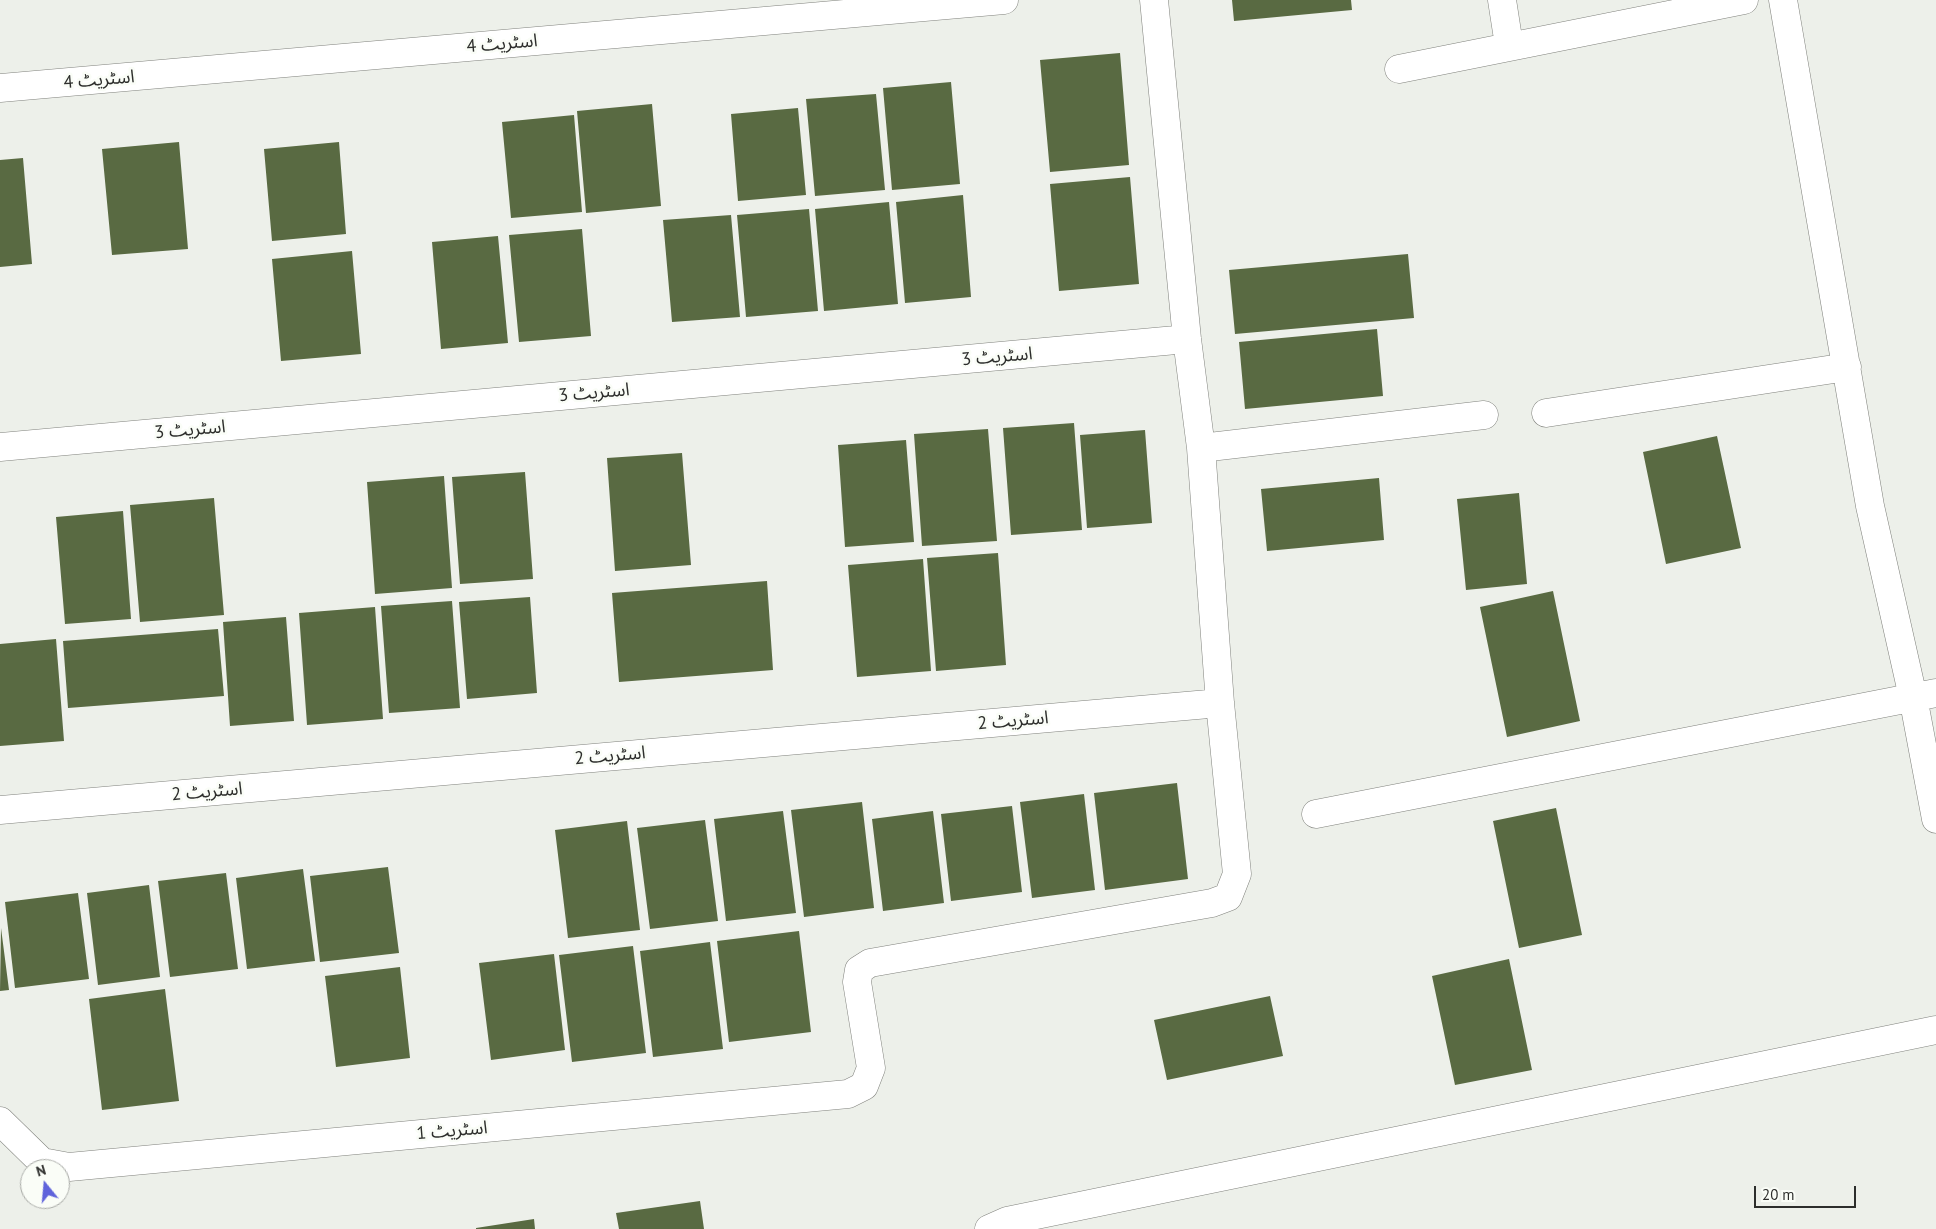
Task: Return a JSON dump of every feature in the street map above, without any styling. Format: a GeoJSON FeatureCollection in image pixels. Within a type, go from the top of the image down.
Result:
{"type":"FeatureCollection","features":[{"type":"Feature","properties":{"kind":"street","name":"اسٹریٹ 4"},"geometry":{"type":"LineString","coordinates":[[0,88],[1004,0]]}},
{"type":"Feature","properties":{"kind":"street"},"geometry":{"type":"LineString","coordinates":[[1154,0],[1187,339],[1201,448],[1220,703]]}},
{"type":"Feature","properties":{"kind":"street"},"geometry":{"type":"LineString","coordinates":[[1502,0],[1509,45]]}},
{"type":"Feature","properties":{"kind":"street"},"geometry":{"type":"LineString","coordinates":[[1399,69],[1509,45],[1744,0]]}},
{"type":"Feature","properties":{"kind":"street"},"geometry":{"type":"LineString","coordinates":[[1783,0],[1870,506],[1924,695],[1936,819]]}},
{"type":"Feature","properties":{"kind":"street","name":"اسٹریٹ 3"},"geometry":{"type":"LineString","coordinates":[[0,447],[1187,339]]}},
{"type":"Feature","properties":{"kind":"street"},"geometry":{"type":"LineString","coordinates":[[1546,413],[1847,367]]}},
{"type":"Feature","properties":{"kind":"street"},"geometry":{"type":"LineString","coordinates":[[1201,448],[1484,415]]}},
{"type":"Feature","properties":{"kind":"street"},"geometry":{"type":"LineString","coordinates":[[1316,814],[1924,695]]}},
{"type":"Feature","properties":{"kind":"street","name":"اسٹریٹ 2"},"geometry":{"type":"LineString","coordinates":[[0,810],[1220,703]]}},
{"type":"Feature","properties":{"kind":"street","name":"اسٹریٹ 1"},"geometry":{"type":"LineString","coordinates":[[0,1121],[24,1148],[42,1162],[69,1166],[848,1094],[864,1086],[872,1068],[857,982],[860,970],[870,962],[1212,903],[1228,897],[1237,874],[1220,703]]}},
{"type":"Feature","properties":{"kind":"street"},"geometry":{"type":"LineString","coordinates":[[989,1229],[1007,1221],[1936,1030]]}},
{"type":"Feature","properties":{"kind":"building"},"geometry":{"type":"Polygon","coordinates":[[[1232,0],[1351,0],[1352,10],[1234,21],[1232,0]]]}},
{"type":"Feature","properties":{"kind":"building"},"geometry":{"type":"Polygon","coordinates":[[[1120,53],[1129,165],[1050,172],[1040,60],[1120,53]]]}},
{"type":"Feature","properties":{"kind":"building"},"geometry":{"type":"Polygon","coordinates":[[[951,82],[960,184],[892,190],[883,88],[951,82]]]}},
{"type":"Feature","properties":{"kind":"building"},"geometry":{"type":"Polygon","coordinates":[[[876,94],[885,190],[815,196],[806,99],[876,94]]]}},
{"type":"Feature","properties":{"kind":"building"},"geometry":{"type":"Polygon","coordinates":[[[652,104],[661,206],[586,213],[577,111],[652,104]]]}},
{"type":"Feature","properties":{"kind":"building"},"geometry":{"type":"Polygon","coordinates":[[[798,108],[806,195],[738,201],[731,114],[798,108]]]}},
{"type":"Feature","properties":{"kind":"building"},"geometry":{"type":"Polygon","coordinates":[[[574,115],[582,212],[511,218],[502,122],[574,115]]]}},
{"type":"Feature","properties":{"kind":"building"},"geometry":{"type":"Polygon","coordinates":[[[179,142],[188,249],[112,255],[102,149],[179,142]]]}},
{"type":"Feature","properties":{"kind":"building"},"geometry":{"type":"Polygon","coordinates":[[[339,142],[346,234],[272,241],[264,149],[339,142]]]}},
{"type":"Feature","properties":{"kind":"building"},"geometry":{"type":"Polygon","coordinates":[[[23,158],[32,264],[0,267],[0,160],[23,158]]]}},
{"type":"Feature","properties":{"kind":"building"},"geometry":{"type":"Polygon","coordinates":[[[1130,177],[1139,284],[1059,291],[1050,184],[1130,177]]]}},
{"type":"Feature","properties":{"kind":"building"},"geometry":{"type":"Polygon","coordinates":[[[963,195],[971,297],[905,303],[896,202],[963,195]]]}},
{"type":"Feature","properties":{"kind":"building"},"geometry":{"type":"Polygon","coordinates":[[[889,202],[898,304],[824,311],[815,209],[889,202]]]}},
{"type":"Feature","properties":{"kind":"building"},"geometry":{"type":"Polygon","coordinates":[[[809,209],[818,311],[746,317],[737,215],[809,209]]]}},
{"type":"Feature","properties":{"kind":"building"},"geometry":{"type":"Polygon","coordinates":[[[731,215],[740,317],[672,322],[663,220],[731,215]]]}},
{"type":"Feature","properties":{"kind":"building"},"geometry":{"type":"Polygon","coordinates":[[[582,229],[591,336],[519,342],[509,235],[582,229]]]}},
{"type":"Feature","properties":{"kind":"building"},"geometry":{"type":"Polygon","coordinates":[[[498,236],[508,343],[441,349],[432,242],[498,236]]]}},
{"type":"Feature","properties":{"kind":"building"},"geometry":{"type":"Polygon","coordinates":[[[352,251],[361,354],[281,361],[272,259],[352,251]]]}},
{"type":"Feature","properties":{"kind":"building"},"geometry":{"type":"Polygon","coordinates":[[[1408,254],[1414,318],[1235,334],[1229,270],[1408,254]]]}},
{"type":"Feature","properties":{"kind":"building"},"geometry":{"type":"Polygon","coordinates":[[[1377,329],[1383,396],[1245,409],[1239,342],[1377,329]]]}},
{"type":"Feature","properties":{"kind":"building"},"geometry":{"type":"Polygon","coordinates":[[[1074,423],[1082,530],[1011,535],[1003,428],[1074,423]]]}},
{"type":"Feature","properties":{"kind":"building"},"geometry":{"type":"Polygon","coordinates":[[[988,429],[997,541],[922,546],[914,434],[988,429]]]}},
{"type":"Feature","properties":{"kind":"building"},"geometry":{"type":"Polygon","coordinates":[[[1145,430],[1152,523],[1087,528],[1080,435],[1145,430]]]}},
{"type":"Feature","properties":{"kind":"building"},"geometry":{"type":"Polygon","coordinates":[[[1717,436],[1741,548],[1666,564],[1643,452],[1717,436]]]}},
{"type":"Feature","properties":{"kind":"building"},"geometry":{"type":"Polygon","coordinates":[[[906,440],[914,542],[845,547],[838,445],[906,440]]]}},
{"type":"Feature","properties":{"kind":"building"},"geometry":{"type":"Polygon","coordinates":[[[682,453],[691,565],[615,571],[607,458],[682,453]]]}},
{"type":"Feature","properties":{"kind":"building"},"geometry":{"type":"Polygon","coordinates":[[[525,472],[533,579],[460,584],[452,477],[525,472]]]}},
{"type":"Feature","properties":{"kind":"building"},"geometry":{"type":"Polygon","coordinates":[[[444,476],[452,588],[375,594],[367,482],[444,476]]]}},
{"type":"Feature","properties":{"kind":"building"},"geometry":{"type":"Polygon","coordinates":[[[1379,478],[1384,540],[1267,551],[1261,489],[1379,478]]]}},
{"type":"Feature","properties":{"kind":"building"},"geometry":{"type":"Polygon","coordinates":[[[1519,493],[1527,584],[1466,590],[1457,499],[1519,493]]]}},
{"type":"Feature","properties":{"kind":"building"},"geometry":{"type":"Polygon","coordinates":[[[214,498],[224,615],[140,622],[130,505],[214,498]]]}},
{"type":"Feature","properties":{"kind":"building"},"geometry":{"type":"Polygon","coordinates":[[[123,511],[131,619],[65,624],[56,517],[123,511]]]}},
{"type":"Feature","properties":{"kind":"building"},"geometry":{"type":"Polygon","coordinates":[[[998,553],[1006,665],[936,671],[927,558],[998,553]]]}},
{"type":"Feature","properties":{"kind":"building"},"geometry":{"type":"Polygon","coordinates":[[[923,559],[931,671],[857,677],[848,565],[923,559]]]}},
{"type":"Feature","properties":{"kind":"building"},"geometry":{"type":"Polygon","coordinates":[[[767,581],[773,670],[619,682],[612,593],[767,581]]]}},
{"type":"Feature","properties":{"kind":"building"},"geometry":{"type":"Polygon","coordinates":[[[1553,591],[1580,721],[1507,737],[1480,607],[1553,591]]]}},
{"type":"Feature","properties":{"kind":"building"},"geometry":{"type":"Polygon","coordinates":[[[530,597],[537,693],[467,699],[459,602],[530,597]]]}},
{"type":"Feature","properties":{"kind":"building"},"geometry":{"type":"Polygon","coordinates":[[[452,601],[460,708],[389,713],[381,606],[452,601]]]}},
{"type":"Feature","properties":{"kind":"building"},"geometry":{"type":"Polygon","coordinates":[[[375,607],[383,719],[307,725],[299,613],[375,607]]]}},
{"type":"Feature","properties":{"kind":"building"},"geometry":{"type":"Polygon","coordinates":[[[286,617],[294,721],[230,726],[223,622],[286,617]]]}},
{"type":"Feature","properties":{"kind":"building"},"geometry":{"type":"Polygon","coordinates":[[[218,629],[224,696],[68,708],[63,641],[218,629]]]}},
{"type":"Feature","properties":{"kind":"building"},"geometry":{"type":"Polygon","coordinates":[[[56,639],[64,741],[0,746],[0,644],[56,639]]]}},
{"type":"Feature","properties":{"kind":"building"},"geometry":{"type":"Polygon","coordinates":[[[1177,783],[1188,879],[1105,890],[1094,793],[1177,783]]]}},
{"type":"Feature","properties":{"kind":"building"},"geometry":{"type":"Polygon","coordinates":[[[1084,794],[1095,890],[1032,898],[1020,802],[1084,794]]]}},
{"type":"Feature","properties":{"kind":"building"},"geometry":{"type":"Polygon","coordinates":[[[862,802],[874,908],[804,917],[791,810],[862,802]]]}},
{"type":"Feature","properties":{"kind":"building"},"geometry":{"type":"Polygon","coordinates":[[[1012,806],[1022,892],[951,901],[941,814],[1012,806]]]}},
{"type":"Feature","properties":{"kind":"building"},"geometry":{"type":"Polygon","coordinates":[[[1556,808],[1582,935],[1519,948],[1493,821],[1556,808]]]}},
{"type":"Feature","properties":{"kind":"building"},"geometry":{"type":"Polygon","coordinates":[[[783,811],[796,913],[726,921],[714,819],[783,811]]]}},
{"type":"Feature","properties":{"kind":"building"},"geometry":{"type":"Polygon","coordinates":[[[933,811],[944,903],[883,911],[872,819],[933,811]]]}},
{"type":"Feature","properties":{"kind":"building"},"geometry":{"type":"Polygon","coordinates":[[[705,820],[718,921],[650,929],[637,828],[705,820]]]}},
{"type":"Feature","properties":{"kind":"building"},"geometry":{"type":"Polygon","coordinates":[[[627,821],[640,930],[568,938],[555,830],[627,821]]]}},
{"type":"Feature","properties":{"kind":"building"},"geometry":{"type":"Polygon","coordinates":[[[388,867],[399,953],[320,962],[310,876],[388,867]]]}},
{"type":"Feature","properties":{"kind":"building"},"geometry":{"type":"Polygon","coordinates":[[[303,869],[315,961],[247,969],[236,878],[303,869]]]}},
{"type":"Feature","properties":{"kind":"building"},"geometry":{"type":"Polygon","coordinates":[[[226,873],[238,969],[170,977],[158,881],[226,873]]]}},
{"type":"Feature","properties":{"kind":"building"},"geometry":{"type":"Polygon","coordinates":[[[149,885],[160,977],[98,985],[87,893],[149,885]]]}},
{"type":"Feature","properties":{"kind":"building"},"geometry":{"type":"Polygon","coordinates":[[[78,893],[89,979],[15,988],[5,902],[78,893]]]}},
{"type":"Feature","properties":{"kind":"building"},"geometry":{"type":"Polygon","coordinates":[[[1,928],[9,990],[0,991],[1,928]]]}},
{"type":"Feature","properties":{"kind":"building"},"geometry":{"type":"Polygon","coordinates":[[[799,931],[811,1032],[729,1042],[717,941],[799,931]]]}},
{"type":"Feature","properties":{"kind":"building"},"geometry":{"type":"Polygon","coordinates":[[[710,942],[723,1049],[653,1057],[640,951],[710,942]]]}},
{"type":"Feature","properties":{"kind":"building"},"geometry":{"type":"Polygon","coordinates":[[[633,946],[646,1053],[572,1062],[559,955],[633,946]]]}},
{"type":"Feature","properties":{"kind":"building"},"geometry":{"type":"Polygon","coordinates":[[[554,954],[565,1050],[491,1060],[479,963],[554,954]]]}},
{"type":"Feature","properties":{"kind":"building"},"geometry":{"type":"Polygon","coordinates":[[[1509,959],[1532,1070],[1455,1085],[1432,976],[1509,959]]]}},
{"type":"Feature","properties":{"kind":"building"},"geometry":{"type":"Polygon","coordinates":[[[400,967],[410,1058],[336,1067],[325,976],[400,967]]]}},
{"type":"Feature","properties":{"kind":"building"},"geometry":{"type":"Polygon","coordinates":[[[165,989],[179,1101],[102,1110],[89,999],[165,989]]]}},
{"type":"Feature","properties":{"kind":"building"},"geometry":{"type":"Polygon","coordinates":[[[1270,996],[1283,1056],[1167,1080],[1154,1020],[1270,996]]]}},
{"type":"Feature","properties":{"kind":"building"},"geometry":{"type":"Polygon","coordinates":[[[700,1201],[704,1229],[619,1229],[616,1213],[700,1201]]]}},
{"type":"Feature","properties":{"kind":"building"},"geometry":{"type":"Polygon","coordinates":[[[534,1219],[535,1229],[476,1229],[476,1228],[534,1219]]]}}]}
